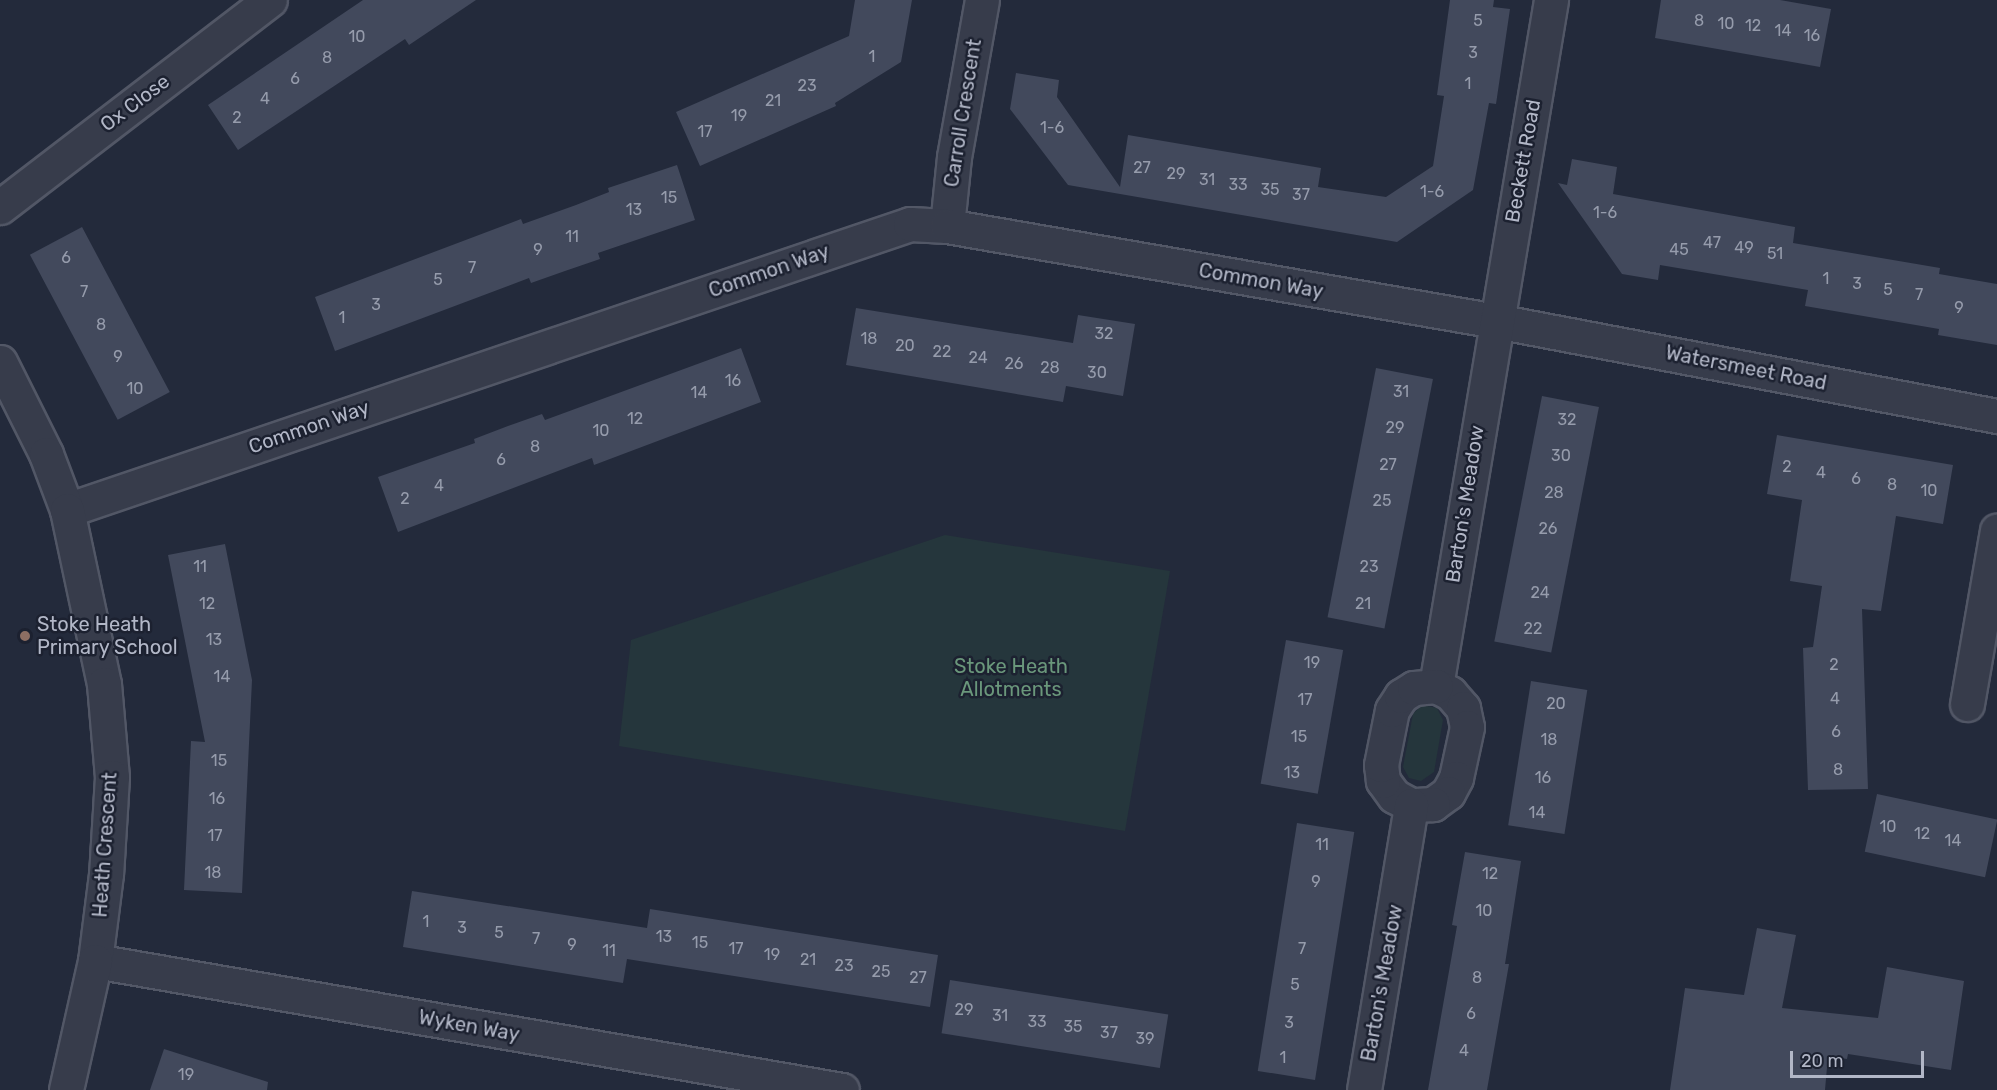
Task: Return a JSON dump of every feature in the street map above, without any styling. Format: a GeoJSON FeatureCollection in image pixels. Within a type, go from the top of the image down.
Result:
{"type":"FeatureCollection","features":[{"type":"Feature","properties":{"kind":"street","name":"Ox Close"},"geometry":{"type":"LineString","coordinates":[[0,207],[270,0]]}},
{"type":"Feature","properties":{"kind":"street","name":"Carroll Crescent"},"geometry":{"type":"LineString","coordinates":[[946,226],[954,157],[982,0]]}},
{"type":"Feature","properties":{"kind":"street","name":"Beckett Road"},"geometry":{"type":"LineString","coordinates":[[1496,321],[1551,0]]}},
{"type":"Feature","properties":{"kind":"street","name":"Common Way"},"geometry":{"type":"LineString","coordinates":[[67,510],[878,232],[910,224],[946,226],[1496,321]]}},
{"type":"Feature","properties":{"kind":"street","name":"Watersmeet Road"},"geometry":{"type":"LineString","coordinates":[[1496,321],[1997,416]]}},
{"type":"Feature","properties":{"kind":"street","name":"Barton's Meadow"},"geometry":{"type":"LineString","coordinates":[[1436,686],[1496,321]]}},
{"type":"Feature","properties":{"kind":"street","name":"Heath Crescent"},"geometry":{"type":"LineString","coordinates":[[0,363],[46,454],[67,510],[104,684],[112,777],[95,962],[66,1090]]}},
{"type":"Feature","properties":{"kind":"street"},"geometry":{"type":"LineString","coordinates":[[1967,704],[1997,531]]}},
{"type":"Feature","properties":{"kind":"street"},"geometry":{"type":"LineString","coordinates":[[1436,686],[1450,693],[1463,708],[1467,727],[1456,778],[1448,793],[1433,804],[1411,805],[1394,796],[1383,781],[1381,765],[1392,710],[1401,696],[1414,688],[1436,686]]}},
{"type":"Feature","properties":{"kind":"street","name":"Barton's Meadow"},"geometry":{"type":"LineString","coordinates":[[1364,1090],[1411,805]]}},
{"type":"Feature","properties":{"kind":"street","name":"Wyken Way"},"geometry":{"type":"LineString","coordinates":[[95,962],[842,1090]]}},
{"type":"Feature","properties":{"kind":"green space","name":"Stoke Heath Allotments"},"geometry":{"type":"Polygon","coordinates":[[[945,535],[1170,571],[1125,831],[619,746],[631,640],[945,535]]]}},
{"type":"Feature","properties":{"kind":"green space"},"geometry":{"type":"Polygon","coordinates":[[[1422,705],[1437,708],[1443,720],[1434,772],[1421,781],[1409,778],[1403,767],[1413,714],[1422,705]]]}},
{"type":"Feature","properties":{"kind":"building"},"geometry":{"type":"Polygon","coordinates":[[[363,0],[476,0],[409,45],[405,39],[238,150],[208,105],[363,0]]]}},
{"type":"Feature","properties":{"kind":"building"},"geometry":{"type":"Polygon","coordinates":[[[855,0],[912,0],[901,62],[835,103],[836,106],[700,166],[676,112],[849,36],[855,0]]]}},
{"type":"Feature","properties":{"kind":"building"},"geometry":{"type":"Polygon","coordinates":[[[1450,0],[1494,0],[1493,7],[1510,9],[1496,104],[1489,103],[1473,190],[1397,242],[1068,185],[1010,109],[1016,73],[1059,80],[1057,97],[1120,187],[1128,135],[1321,168],[1318,187],[1386,197],[1433,166],[1444,96],[1437,95],[1450,0]]]}},
{"type":"Feature","properties":{"kind":"building"},"geometry":{"type":"Polygon","coordinates":[[[1661,0],[1780,0],[1831,9],[1820,67],[1655,38],[1661,0]]]}},
{"type":"Feature","properties":{"kind":"building"},"geometry":{"type":"Polygon","coordinates":[[[1572,159],[1617,167],[1613,194],[1795,227],[1793,243],[1940,268],[1939,274],[1997,284],[1997,345],[1938,335],[1939,329],[1805,306],[1808,290],[1660,265],[1658,280],[1622,274],[1558,183],[1567,185],[1572,159]]]}},
{"type":"Feature","properties":{"kind":"building"},"geometry":{"type":"Polygon","coordinates":[[[677,165],[695,220],[598,253],[600,259],[531,283],[529,278],[335,351],[315,297],[521,219],[523,224],[576,205],[609,192],[608,188],[677,165]]]}},
{"type":"Feature","properties":{"kind":"building"},"geometry":{"type":"Polygon","coordinates":[[[82,227],[170,392],[118,420],[30,255],[82,227]]]}},
{"type":"Feature","properties":{"kind":"building"},"geometry":{"type":"Polygon","coordinates":[[[856,308],[1073,343],[1078,315],[1135,324],[1123,396],[1066,386],[1063,402],[846,365],[856,308]]]}},
{"type":"Feature","properties":{"kind":"building"},"geometry":{"type":"Polygon","coordinates":[[[741,348],[761,402],[594,465],[592,458],[398,532],[378,477],[475,443],[474,439],[508,426],[542,414],[545,420],[741,348]]]}},
{"type":"Feature","properties":{"kind":"building"},"geometry":{"type":"Polygon","coordinates":[[[1376,368],[1433,379],[1384,628],[1328,617],[1376,368]]]}},
{"type":"Feature","properties":{"kind":"building"},"geometry":{"type":"Polygon","coordinates":[[[1542,396],[1599,407],[1551,652],[1494,641],[1542,396]]]}},
{"type":"Feature","properties":{"kind":"building"},"geometry":{"type":"Polygon","coordinates":[[[1777,435],[1953,465],[1943,524],[1896,516],[1881,611],[1862,609],[1868,789],[1808,790],[1803,648],[1813,647],[1822,586],[1790,581],[1802,500],[1767,494],[1777,435]]]}},
{"type":"Feature","properties":{"kind":"building"},"geometry":{"type":"Polygon","coordinates":[[[225,544],[252,680],[242,893],[184,890],[191,741],[205,742],[168,555],[225,544]]]}},
{"type":"Feature","properties":{"kind":"building"},"geometry":{"type":"Polygon","coordinates":[[[1286,640],[1343,650],[1318,794],[1261,784],[1286,640]]]}},
{"type":"Feature","properties":{"kind":"building"},"geometry":{"type":"Polygon","coordinates":[[[1531,681],[1587,690],[1564,834],[1508,825],[1531,681]]]}},
{"type":"Feature","properties":{"kind":"building"},"geometry":{"type":"Polygon","coordinates":[[[1877,794],[1997,820],[1985,877],[1865,852],[1877,794]]]}},
{"type":"Feature","properties":{"kind":"building"},"geometry":{"type":"Polygon","coordinates":[[[1297,823],[1354,832],[1315,1080],[1258,1071],[1297,823]]]}},
{"type":"Feature","properties":{"kind":"building"},"geometry":{"type":"Polygon","coordinates":[[[1465,852],[1521,861],[1505,964],[1509,964],[1487,1090],[1428,1090],[1457,926],[1452,925],[1465,852]]]}},
{"type":"Feature","properties":{"kind":"building"},"geometry":{"type":"Polygon","coordinates":[[[412,891],[647,928],[650,909],[938,955],[930,1007],[627,959],[623,983],[403,947],[412,891]]]}},
{"type":"Feature","properties":{"kind":"building"},"geometry":{"type":"Polygon","coordinates":[[[1757,928],[1796,935],[1782,1008],[1878,1018],[1887,967],[1964,981],[1951,1070],[1848,1054],[1847,1059],[1828,1056],[1825,1090],[1670,1090],[1685,988],[1744,995],[1757,928]]]}},
{"type":"Feature","properties":{"kind":"building"},"geometry":{"type":"Polygon","coordinates":[[[950,980],[1168,1015],[1160,1068],[942,1033],[950,980]]]}},
{"type":"Feature","properties":{"kind":"building"},"geometry":{"type":"Polygon","coordinates":[[[164,1049],[268,1082],[267,1090],[150,1090],[164,1049]]]}},
{"type":"Feature","properties":{"kind":"place","name":"Stoke Heath Primary School"},"geometry":{"type":"Point","coordinates":[25,636]}}]}
